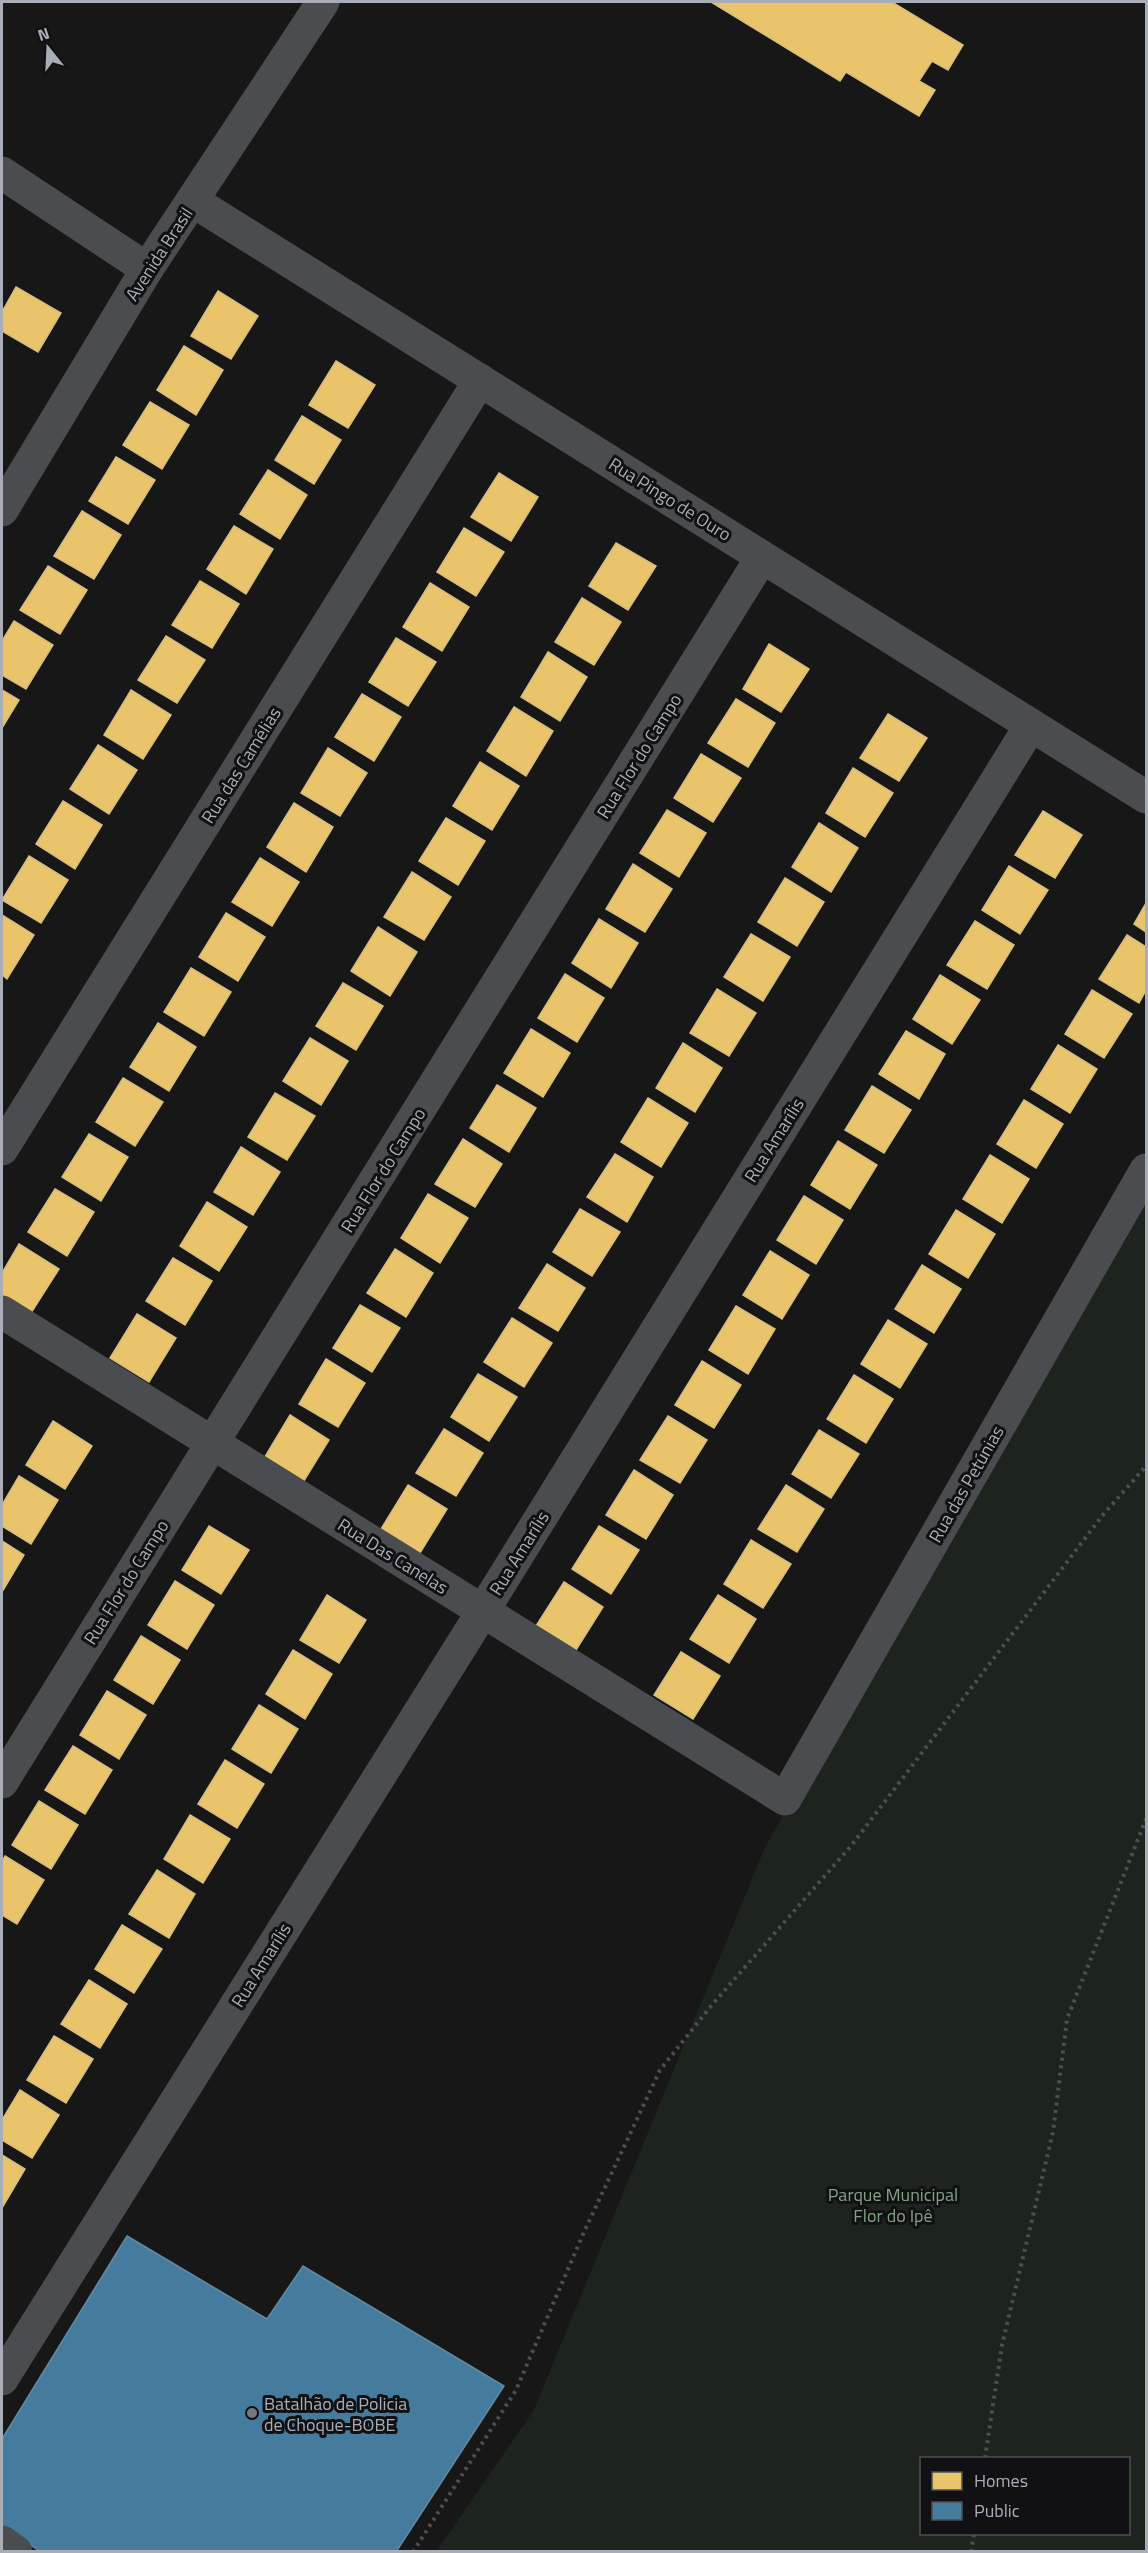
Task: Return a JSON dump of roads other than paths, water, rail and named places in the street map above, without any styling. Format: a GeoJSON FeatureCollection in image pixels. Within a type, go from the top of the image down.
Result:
{"type":"FeatureCollection","features":[{"type":"Feature","properties":{"kind":"street","name":"Avenida Brasil"},"geometry":{"type":"LineString","coordinates":[[2,510],[147,269],[324,2]]}},
{"type":"Feature","properties":{"kind":"street"},"geometry":{"type":"LineString","coordinates":[[2,173],[147,269]]}},
{"type":"Feature","properties":{"kind":"street","name":"Rua Pingo de Ouro"},"geometry":{"type":"LineString","coordinates":[[193,201],[1146,797]]}},
{"type":"Feature","properties":{"kind":"street","name":"Rua das Camélias"},"geometry":{"type":"LineString","coordinates":[[2,1149],[480,380]]}},
{"type":"Feature","properties":{"kind":"street","name":"Rua Flor do Campo"},"geometry":{"type":"LineString","coordinates":[[2,1782],[762,557]]}},
{"type":"Feature","properties":{"kind":"street","name":"Rua Amarílis"},"geometry":{"type":"LineString","coordinates":[[2,2379],[483,1611],[1031,725]]}},
{"type":"Feature","properties":{"kind":"street","name":"Rua das Petúnias"},"geometry":{"type":"LineString","coordinates":[[785,1799],[1146,1170]]}},
{"type":"Feature","properties":{"kind":"street","name":"Rua Das Canelas"},"geometry":{"type":"LineString","coordinates":[[2,1311],[785,1799]]}},
{"type":"Feature","properties":{"kind":"street"},"geometry":{"type":"LineString","coordinates":[[2,2542],[16,2552]]}},
{"type":"Feature","properties":{"kind":"place","name":"Batalhão de Policia de Choque-BOBE"},"geometry":{"type":"Point","coordinates":[252,2413]}},
{"type":"Feature","properties":{"kind":"park label","name":"Parque Municipal Flor do Ipê"},"geometry":{"type":"Point","coordinates":[893,2204]}}]}
